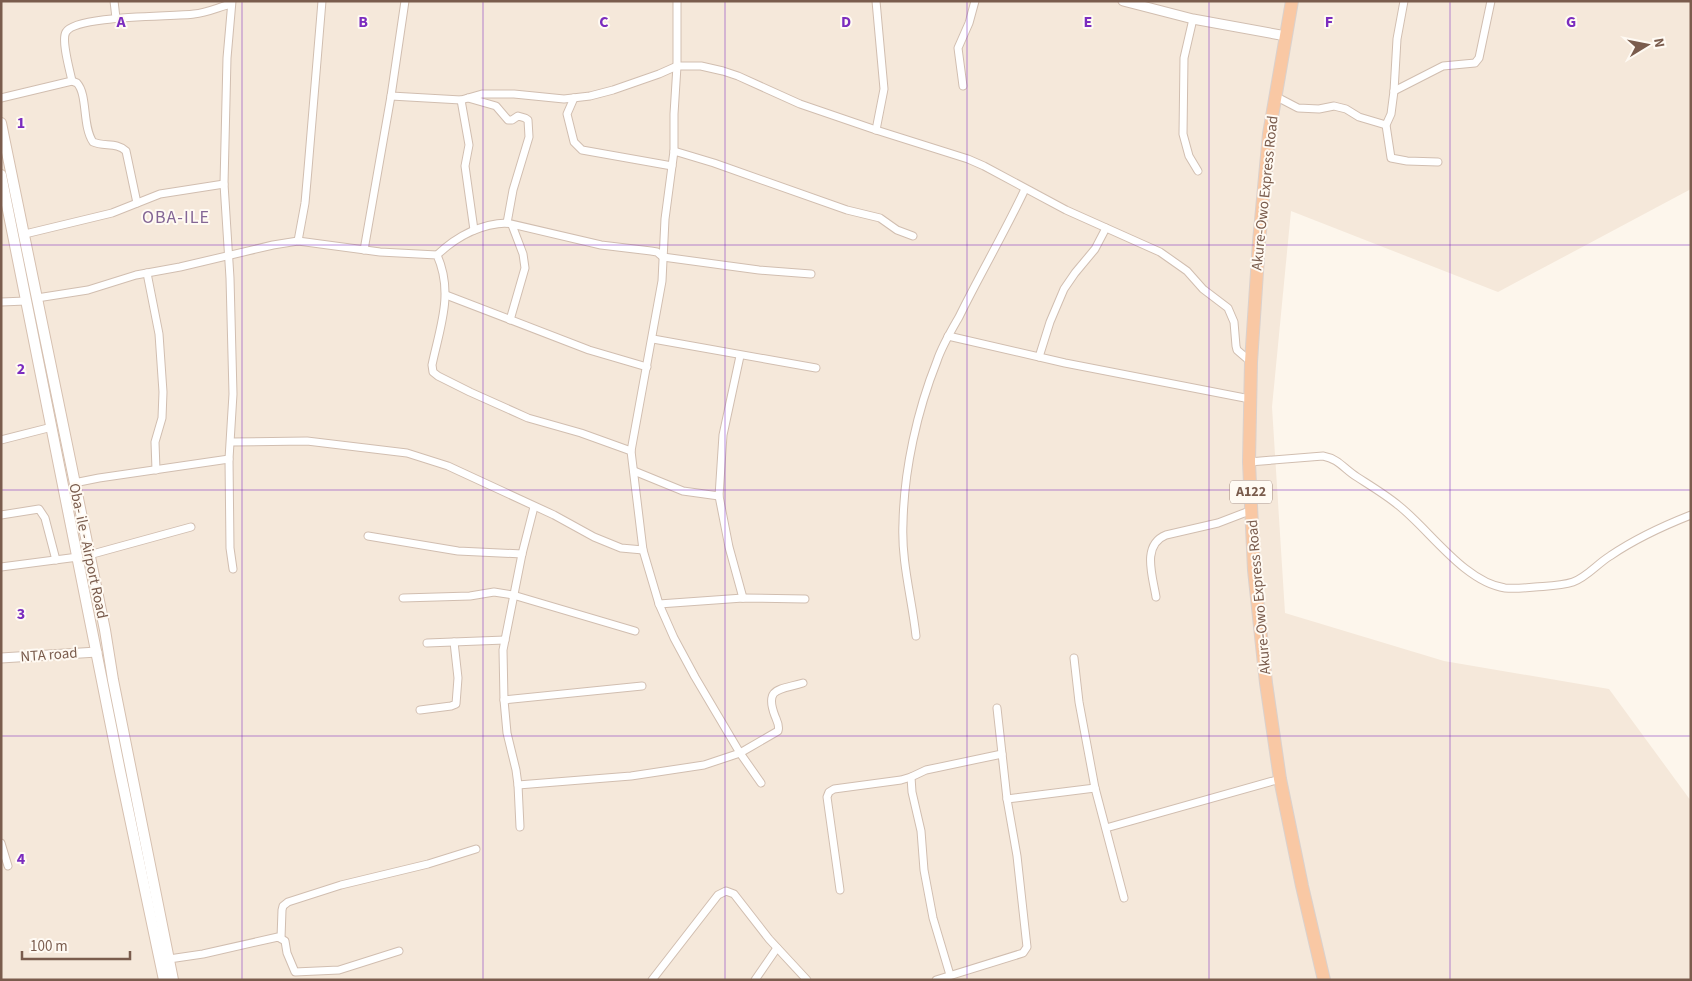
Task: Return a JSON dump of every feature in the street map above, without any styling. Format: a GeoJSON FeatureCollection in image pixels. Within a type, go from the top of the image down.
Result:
{"type":"FeatureCollection","features":[{"type":"Feature","properties":{"kind":"highway","name":"Akure-Owo Express Road"},"geometry":{"type":"LineString","coordinates":[[1292,1],[1269,134],[1251,362],[1249,462],[1254,570],[1266,683],[1280,779],[1324,980]]}},
{"type":"Feature","properties":{"kind":"main road","name":"Oba- ile - Airport Road"},"geometry":{"type":"LineString","coordinates":[[1,123],[105,630],[164,980]]}},
{"type":"Feature","properties":{"kind":"main road","name":"Oba- ile - Airport Road"},"geometry":{"type":"LineString","coordinates":[[1,175],[97,652],[142,851],[174,980]]}},
{"type":"Feature","properties":{"kind":"main road"},"geometry":{"type":"LineString","coordinates":[[56,448],[67,446]]}},
{"type":"Feature","properties":{"kind":"main road"},"geometry":{"type":"LineString","coordinates":[[93,632],[105,630]]}},
{"type":"Feature","properties":{"kind":"street"},"geometry":{"type":"LineString","coordinates":[[114,1],[116,18]]}},
{"type":"Feature","properties":{"kind":"street"},"geometry":{"type":"LineString","coordinates":[[298,241],[305,204],[322,1]]}},
{"type":"Feature","properties":{"kind":"street"},"geometry":{"type":"LineString","coordinates":[[364,250],[391,96],[404,1]]}},
{"type":"Feature","properties":{"kind":"street"},"geometry":{"type":"LineString","coordinates":[[677,1],[674,151],[667,195],[662,281],[653,339],[631,451],[643,550],[660,604],[674,638],[695,677],[761,783]]}},
{"type":"Feature","properties":{"kind":"street"},"geometry":{"type":"LineString","coordinates":[[876,1],[884,88],[876,130]]}},
{"type":"Feature","properties":{"kind":"street"},"geometry":{"type":"LineString","coordinates":[[963,86],[958,48],[969,23],[975,1]]}},
{"type":"Feature","properties":{"kind":"street"},"geometry":{"type":"LineString","coordinates":[[1123,1],[1192,19],[1286,36]]}},
{"type":"Feature","properties":{"kind":"street"},"geometry":{"type":"LineString","coordinates":[[1404,1],[1397,39],[1391,114],[1386,125],[1391,158],[1407,161],[1438,162]]}},
{"type":"Feature","properties":{"kind":"street"},"geometry":{"type":"LineString","coordinates":[[1394,91],[1443,66],[1475,64],[1491,1]]}},
{"type":"Feature","properties":{"kind":"street"},"geometry":{"type":"LineString","coordinates":[[72,81],[64,34],[75,26],[116,18],[195,14],[231,3],[224,184],[233,394],[229,459],[230,548],[233,569]]}},
{"type":"Feature","properties":{"kind":"street"},"geometry":{"type":"LineString","coordinates":[[1192,19],[1184,58],[1183,134],[1189,156],[1198,171]]}},
{"type":"Feature","properties":{"kind":"street"},"geometry":{"type":"LineString","coordinates":[[464,99],[488,94],[574,98],[613,90],[677,66],[701,66],[738,76],[800,104],[968,159],[1066,210],[1160,252],[1187,271],[1203,289],[1228,308],[1234,322],[1234,339],[1237,350],[1251,362]]}},
{"type":"Feature","properties":{"kind":"street"},"geometry":{"type":"LineString","coordinates":[[1,98],[72,81],[77,83],[80,86],[88,133],[93,142],[103,146],[113,145],[122,147],[126,151],[137,202]]}},
{"type":"Feature","properties":{"kind":"street"},"geometry":{"type":"LineString","coordinates":[[391,96],[464,99],[496,106],[508,120],[518,116],[528,120],[529,137],[513,190],[509,224],[523,254],[525,268],[510,320]]}},
{"type":"Feature","properties":{"kind":"street"},"geometry":{"type":"LineString","coordinates":[[1275,96],[1298,108],[1319,109],[1334,106],[1346,109],[1358,117],[1386,125]]}},
{"type":"Feature","properties":{"kind":"street"},"geometry":{"type":"LineString","coordinates":[[574,98],[566,114],[574,142],[582,150],[672,166]]}},
{"type":"Feature","properties":{"kind":"street"},"geometry":{"type":"LineString","coordinates":[[464,99],[469,145],[465,166],[474,230]]}},
{"type":"Feature","properties":{"kind":"street"},"geometry":{"type":"LineString","coordinates":[[674,151],[714,163],[847,210],[880,218],[897,230],[913,236]]}},
{"type":"Feature","properties":{"kind":"street"},"geometry":{"type":"LineString","coordinates":[[25,234],[112,213],[160,194],[224,184]]}},
{"type":"Feature","properties":{"kind":"street"},"geometry":{"type":"LineString","coordinates":[[916,636],[902,526],[914,433],[937,359],[996,243],[1012,216],[1024,188]]}},
{"type":"Feature","properties":{"kind":"street"},"geometry":{"type":"LineString","coordinates":[[37,298],[88,290],[136,275],[298,241],[364,250],[437,255],[451,243],[474,230],[498,224],[509,224],[601,245],[651,250],[663,257],[759,270],[811,274]]}},
{"type":"Feature","properties":{"kind":"street"},"geometry":{"type":"LineString","coordinates":[[1038,357],[1064,289],[1095,249],[1106,228]]}},
{"type":"Feature","properties":{"kind":"street"},"geometry":{"type":"LineString","coordinates":[[437,255],[446,295],[432,365],[433,372],[470,392],[528,418],[581,433],[631,451]]}},
{"type":"Feature","properties":{"kind":"street"},"geometry":{"type":"LineString","coordinates":[[147,274],[159,334],[162,392],[161,425],[156,442],[156,470]]}},
{"type":"Feature","properties":{"kind":"street"},"geometry":{"type":"LineString","coordinates":[[446,295],[590,350],[647,368]]}},
{"type":"Feature","properties":{"kind":"street"},"geometry":{"type":"LineString","coordinates":[[1,302],[26,301]]}},
{"type":"Feature","properties":{"kind":"street"},"geometry":{"type":"LineString","coordinates":[[948,336],[1038,357],[1250,400]]}},
{"type":"Feature","properties":{"kind":"street"},"geometry":{"type":"LineString","coordinates":[[653,339],[816,368]]}},
{"type":"Feature","properties":{"kind":"street"},"geometry":{"type":"LineString","coordinates":[[740,356],[724,435],[720,496],[729,547],[743,598]]}},
{"type":"Feature","properties":{"kind":"street"},"geometry":{"type":"LineString","coordinates":[[1,440],[52,427]]}},
{"type":"Feature","properties":{"kind":"street"},"geometry":{"type":"LineString","coordinates":[[231,442],[307,441],[407,453],[448,466],[554,515],[594,537],[621,548],[643,550]]}},
{"type":"Feature","properties":{"kind":"street"},"geometry":{"type":"LineString","coordinates":[[1249,462],[1312,456],[1323,456],[1337,460],[1352,474],[1399,505],[1456,562],[1488,583],[1503,588],[1518,589],[1574,582],[1584,577],[1609,557],[1641,538],[1691,515]]}},
{"type":"Feature","properties":{"kind":"street"},"geometry":{"type":"LineString","coordinates":[[74,483],[229,459]]}},
{"type":"Feature","properties":{"kind":"street"},"geometry":{"type":"LineString","coordinates":[[634,471],[683,491],[720,496]]}},
{"type":"Feature","properties":{"kind":"street"},"geometry":{"type":"LineString","coordinates":[[520,826],[516,770],[507,733],[503,650],[522,554],[534,507]]}},
{"type":"Feature","properties":{"kind":"street"},"geometry":{"type":"LineString","coordinates":[[1,515],[39,509],[45,518],[56,560]]}},
{"type":"Feature","properties":{"kind":"street"},"geometry":{"type":"LineString","coordinates":[[1156,597],[1150,553],[1154,542],[1166,536],[1218,523],[1252,510]]}},
{"type":"Feature","properties":{"kind":"street"},"geometry":{"type":"LineString","coordinates":[[89,555],[191,528]]}},
{"type":"Feature","properties":{"kind":"street"},"geometry":{"type":"LineString","coordinates":[[368,536],[458,552],[522,554]]}},
{"type":"Feature","properties":{"kind":"street"},"geometry":{"type":"LineString","coordinates":[[1,567],[78,557]]}},
{"type":"Feature","properties":{"kind":"street"},"geometry":{"type":"LineString","coordinates":[[403,598],[470,596],[494,592],[635,631]]}},
{"type":"Feature","properties":{"kind":"street"},"geometry":{"type":"LineString","coordinates":[[660,604],[743,598],[805,599]]}},
{"type":"Feature","properties":{"kind":"street"},"geometry":{"type":"LineString","coordinates":[[427,643],[505,640]]}},
{"type":"Feature","properties":{"kind":"street"},"geometry":{"type":"LineString","coordinates":[[420,710],[456,704],[458,678],[454,642]]}},
{"type":"Feature","properties":{"kind":"street","name":"NTA road"},"geometry":{"type":"LineString","coordinates":[[1,658],[97,652]]}},
{"type":"Feature","properties":{"kind":"street"},"geometry":{"type":"LineString","coordinates":[[1074,658],[1078,702],[1085,729],[1095,788],[1124,898]]}},
{"type":"Feature","properties":{"kind":"street"},"geometry":{"type":"LineString","coordinates":[[518,786],[640,775],[704,765],[740,752],[778,731],[779,726],[771,705],[773,694],[779,690],[803,683]]}},
{"type":"Feature","properties":{"kind":"street"},"geometry":{"type":"LineString","coordinates":[[504,700],[642,686]]}},
{"type":"Feature","properties":{"kind":"street"},"geometry":{"type":"LineString","coordinates":[[936,980],[1023,953],[1027,947],[997,708]]}},
{"type":"Feature","properties":{"kind":"street"},"geometry":{"type":"LineString","coordinates":[[840,890],[827,797],[829,792],[834,789],[901,780],[926,770],[1002,754]]}},
{"type":"Feature","properties":{"kind":"street"},"geometry":{"type":"LineString","coordinates":[[911,777],[912,792],[921,831],[924,870],[932,918],[950,975]]}},
{"type":"Feature","properties":{"kind":"street"},"geometry":{"type":"LineString","coordinates":[[1106,828],[1280,779]]}},
{"type":"Feature","properties":{"kind":"street"},"geometry":{"type":"LineString","coordinates":[[1007,799],[1095,788]]}},
{"type":"Feature","properties":{"kind":"street"},"geometry":{"type":"LineString","coordinates":[[1,844],[8,866]]}},
{"type":"Feature","properties":{"kind":"street"},"geometry":{"type":"LineString","coordinates":[[281,938],[282,910],[283,906],[288,902],[340,885],[428,864],[476,849]]}},
{"type":"Feature","properties":{"kind":"street"},"geometry":{"type":"LineString","coordinates":[[652,980],[718,895],[726,890],[734,894],[777,948],[807,980]]}},
{"type":"Feature","properties":{"kind":"street"},"geometry":{"type":"LineString","coordinates":[[169,959],[204,954],[278,937],[285,941],[286,953],[295,972],[339,970],[398,951]]}},
{"type":"Feature","properties":{"kind":"street"},"geometry":{"type":"LineString","coordinates":[[755,980],[777,948]]}},
{"type":"Feature","properties":{"kind":"shaded area"},"geometry":{"type":"Polygon","coordinates":[[[1,1],[1691,1],[1691,189],[1498,292],[1291,211],[1272,407],[1285,613],[1444,661],[1609,689],[1691,801],[1691,980],[1,980],[1,1]]]}},
{"type":"Feature","properties":{"kind":"district","name":"OBA-ILE"},"geometry":{"type":"Point","coordinates":[176,217]}}]}
